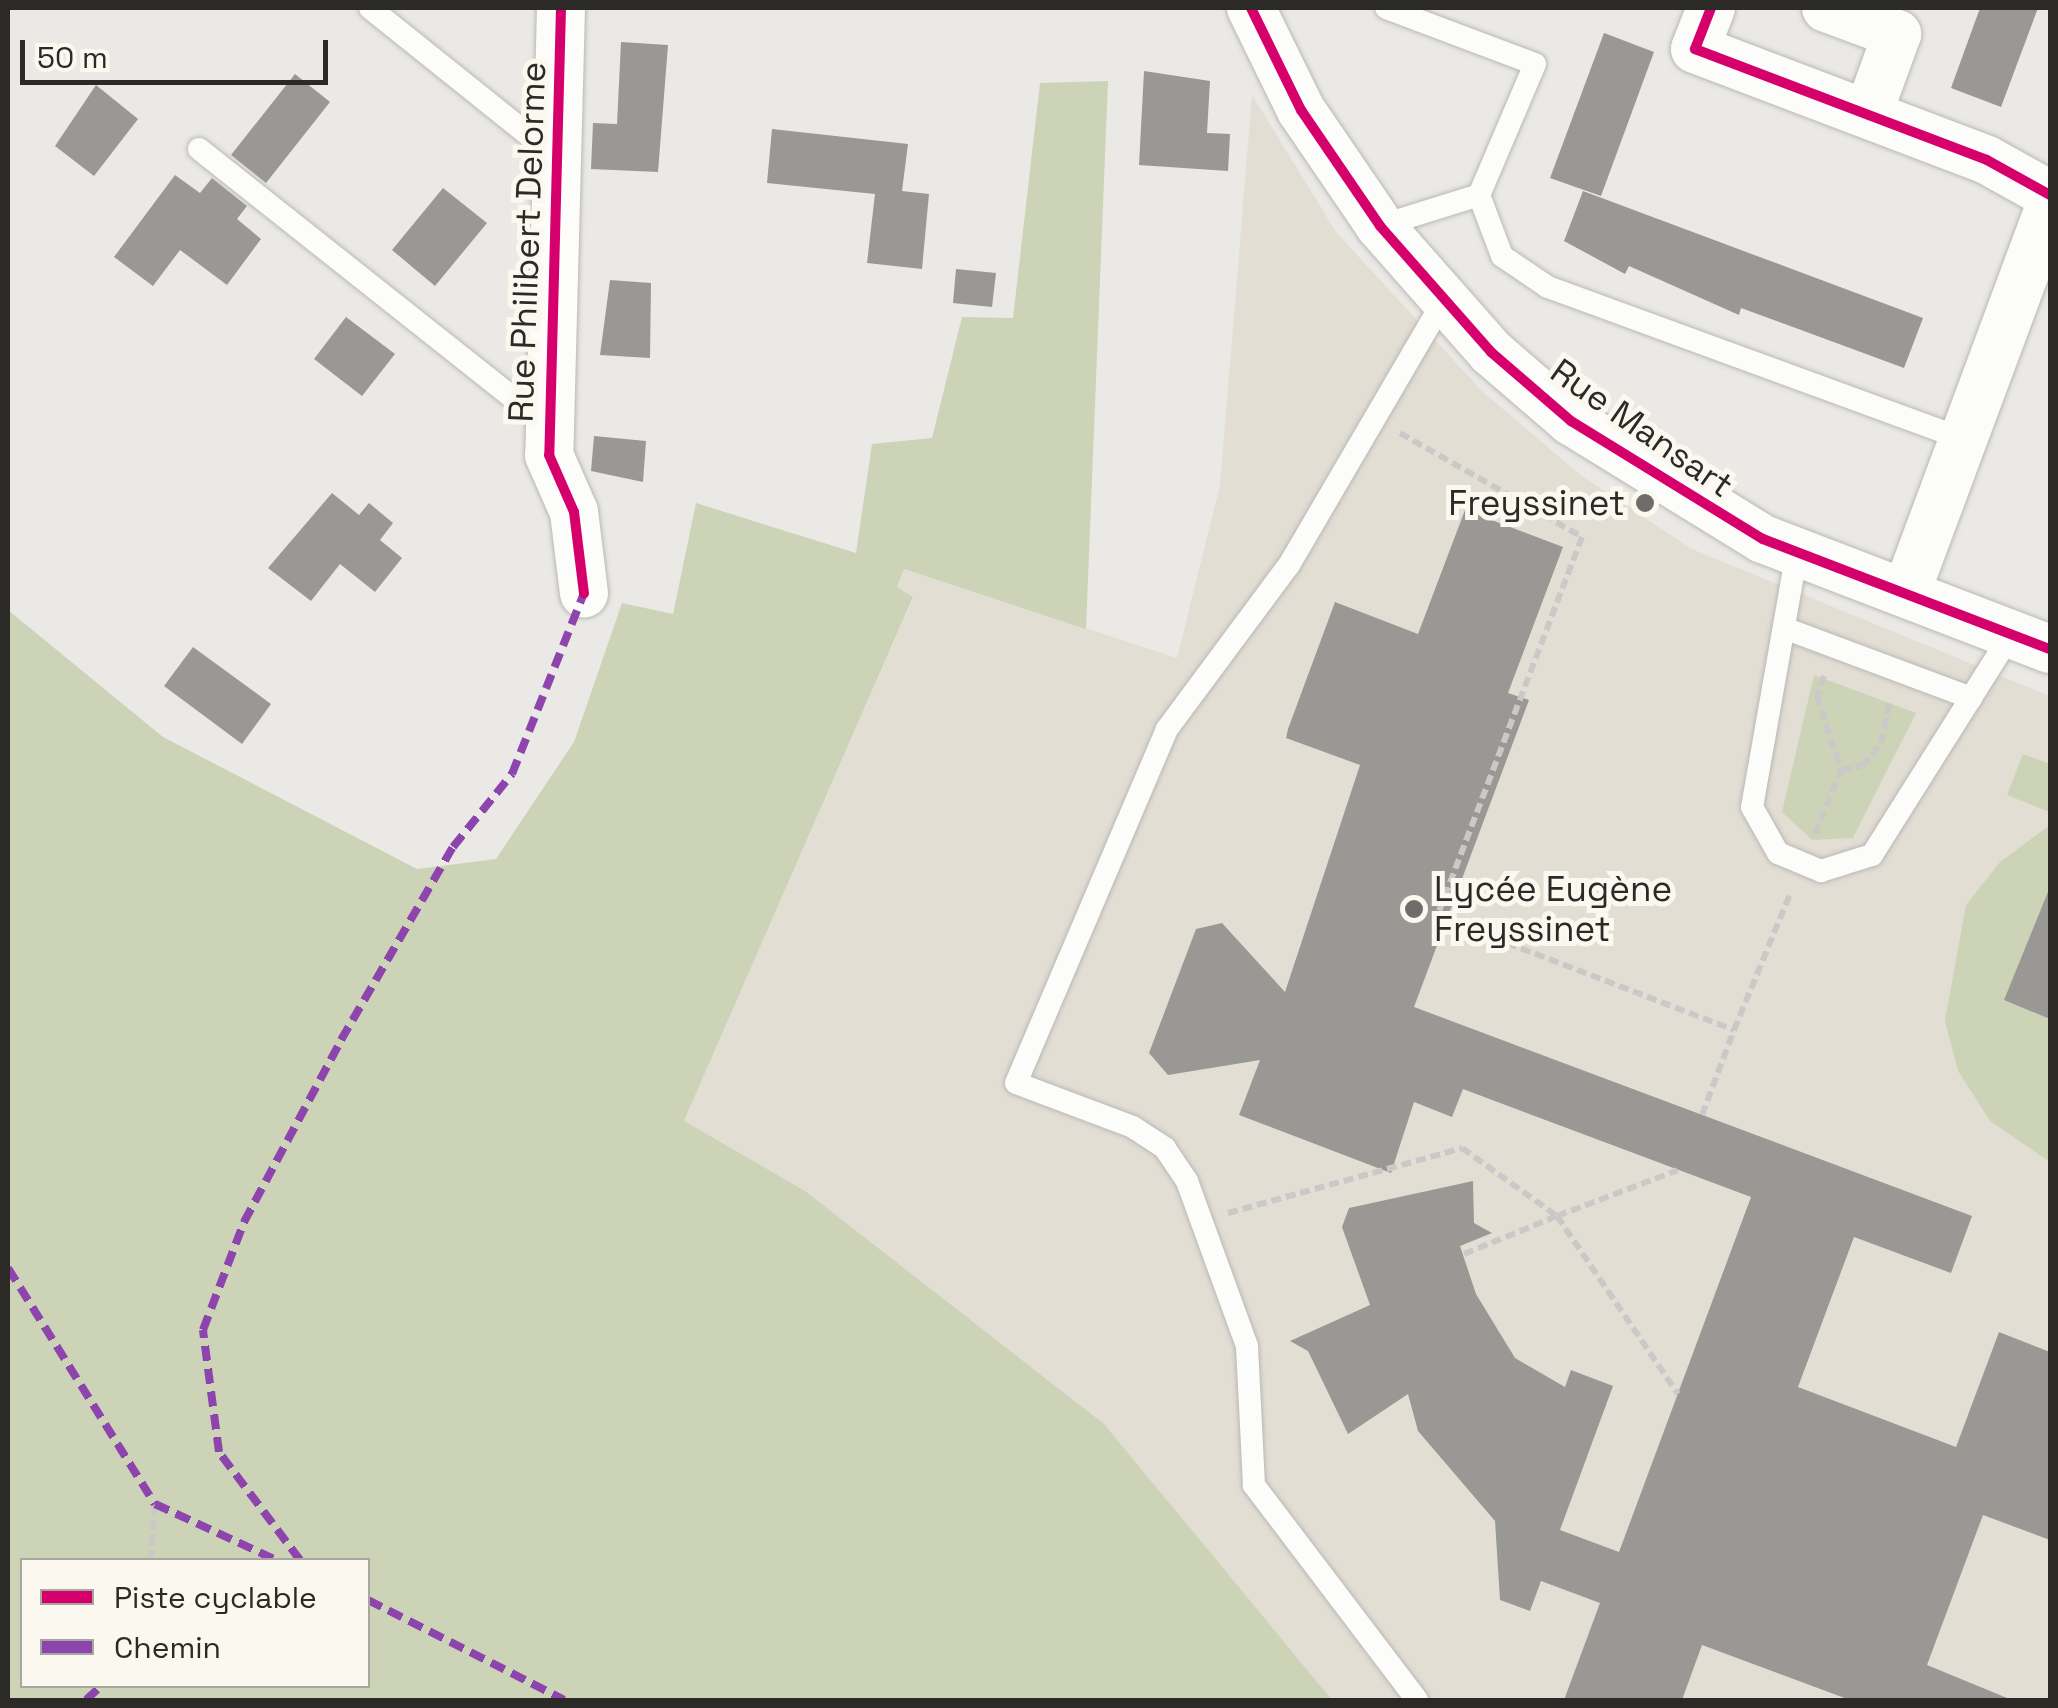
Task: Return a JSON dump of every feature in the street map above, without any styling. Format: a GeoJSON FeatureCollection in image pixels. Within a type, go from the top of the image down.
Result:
{"type":"FeatureCollection","features":[{"type":"Feature","properties":{"kind":"street","name":"Rue Philibert Delorme"},"geometry":{"type":"LineString","coordinates":[[561,8],[550,426],[584,593]]}},
{"type":"Feature","properties":{"kind":"street","name":"Rue Mansart"},"geometry":{"type":"LineString","coordinates":[[1252,8],[1302,110],[1380,226],[1444,300],[1571,421],[1676,493],[1797,552],[2031,642]]}},
{"type":"Feature","properties":{"kind":"street"},"geometry":{"type":"LineString","coordinates":[[1711,8],[1695,49],[1988,160],[2050,195]]}},
{"type":"Feature","properties":{"kind":"street"},"geometry":{"type":"LineString","coordinates":[[1826,8],[1897,34],[1868,114]]}},
{"type":"Feature","properties":{"kind":"street"},"geometry":{"type":"LineString","coordinates":[[1906,593],[1967,440],[2050,205]]}},
{"type":"Feature","properties":{"kind":"lane"},"geometry":{"type":"LineString","coordinates":[[370,8],[556,157]]}},
{"type":"Feature","properties":{"kind":"lane"},"geometry":{"type":"LineString","coordinates":[[1386,8],[1535,64],[1479,195],[1502,256],[1548,287],[1967,440]]}},
{"type":"Feature","properties":{"kind":"lane"},"geometry":{"type":"LineString","coordinates":[[199,149],[550,426]]}},
{"type":"Feature","properties":{"kind":"lane"},"geometry":{"type":"LineString","coordinates":[[1380,226],[1479,195]]}},
{"type":"Feature","properties":{"kind":"lane"},"geometry":{"type":"LineString","coordinates":[[1417,1700],[1254,1485],[1247,1346],[1201,1220],[1165,1148],[1016,1083],[1167,729],[1289,565],[1444,300]]}},
{"type":"Feature","properties":{"kind":"lane"},"geometry":{"type":"LineString","coordinates":[[1797,552],[1752,808],[1778,854],[1803,864],[1820,870],[1872,854],[1971,698],[2031,642]]}},
{"type":"Feature","properties":{"kind":"lane"},"geometry":{"type":"LineString","coordinates":[[1784,628],[1971,698]]}},
{"type":"Feature","properties":{"kind":"path"},"geometry":{"type":"LineString","coordinates":[[1375,419],[1582,536],[1437,916],[1734,1030]]}},
{"type":"Feature","properties":{"kind":"path"},"geometry":{"type":"LineString","coordinates":[[1702,1115],[1841,770],[1817,696],[1832,646]]}},
{"type":"Feature","properties":{"kind":"path"},"geometry":{"type":"LineString","coordinates":[[1841,770],[1862,766],[1882,742],[1884,702],[1920,700],[1934,684]]}},
{"type":"Feature","properties":{"kind":"path"},"geometry":{"type":"LineString","coordinates":[[1201,1220],[1462,1148],[1556,1216],[1678,1394]]}},
{"type":"Feature","properties":{"kind":"path"},"geometry":{"type":"LineString","coordinates":[[1464,1254],[1678,1170]]}},
{"type":"Feature","properties":{"kind":"path"},"geometry":{"type":"LineString","coordinates":[[151,1558],[155,1504]]}},
{"type":"Feature","properties":{"kind":"shaded area","name":"Lycée Eugène Freyssinet"},"geometry":{"type":"Polygon","coordinates":[[[1252,95],[1336,232],[1484,393],[1582,476],[1692,549],[2050,696],[2050,1700],[1116,1700],[684,1121],[913,598],[897,588],[904,569],[1177,658],[1220,485],[1252,95]]]}},
{"type":"Feature","properties":{"kind":"green space"},"geometry":{"type":"Polygon","coordinates":[[[1108,81],[1086,629],[904,569],[897,587],[913,597],[684,1121],[805,1191],[1104,1424],[1332,1700],[8,1700],[8,610],[163,737],[417,869],[496,859],[574,742],[622,603],[673,614],[696,503],[856,553],[872,444],[932,438],[962,317],[1013,318],[1040,83],[1108,81]]]}},
{"type":"Feature","properties":{"kind":"green space"},"geometry":{"type":"Polygon","coordinates":[[[1814,675],[1916,713],[1853,838],[1812,840],[1782,812],[1814,675]]]}},
{"type":"Feature","properties":{"kind":"green space"},"geometry":{"type":"Polygon","coordinates":[[[2023,754],[2050,764],[2050,812],[2007,795],[2023,754]]]}},
{"type":"Feature","properties":{"kind":"green space"},"geometry":{"type":"Polygon","coordinates":[[[2050,825],[2050,1162],[1990,1121],[1958,1071],[1945,1021],[1966,905],[2000,862],[2050,825]]]}},
{"type":"Feature","properties":{"kind":"building"},"geometry":{"type":"Polygon","coordinates":[[[1980,8],[2038,8],[2001,107],[1951,88],[1980,8]]]}},
{"type":"Feature","properties":{"kind":"building"},"geometry":{"type":"Polygon","coordinates":[[[1604,33],[1654,52],[1601,196],[1550,178],[1604,33]]]}},
{"type":"Feature","properties":{"kind":"building"},"geometry":{"type":"Polygon","coordinates":[[[621,42],[668,45],[658,172],[591,169],[593,123],[617,124],[621,42]]]}},
{"type":"Feature","properties":{"kind":"building"},"geometry":{"type":"Polygon","coordinates":[[[1144,71],[1210,81],[1207,133],[1230,134],[1228,171],[1139,165],[1144,71]]]}},
{"type":"Feature","properties":{"kind":"building"},"geometry":{"type":"Polygon","coordinates":[[[295,74],[330,102],[266,183],[231,155],[295,74]]]}},
{"type":"Feature","properties":{"kind":"building"},"geometry":{"type":"Polygon","coordinates":[[[96,85],[138,119],[94,176],[55,146],[96,85]]]}},
{"type":"Feature","properties":{"kind":"building"},"geometry":{"type":"Polygon","coordinates":[[[772,129],[908,144],[902,191],[929,194],[922,269],[867,263],[875,194],[767,183],[772,129]]]}},
{"type":"Feature","properties":{"kind":"building"},"geometry":{"type":"Polygon","coordinates":[[[175,175],[200,193],[212,178],[247,206],[237,219],[261,239],[227,285],[180,250],[153,286],[114,257],[175,175]]]}},
{"type":"Feature","properties":{"kind":"building"},"geometry":{"type":"Polygon","coordinates":[[[443,188],[487,223],[435,286],[392,250],[443,188]]]}},
{"type":"Feature","properties":{"kind":"building"},"geometry":{"type":"Polygon","coordinates":[[[1583,191],[1923,318],[1904,368],[1741,308],[1739,315],[1629,266],[1625,274],[1564,241],[1583,191]]]}},
{"type":"Feature","properties":{"kind":"building"},"geometry":{"type":"Polygon","coordinates":[[[956,269],[996,273],[992,307],[953,303],[956,269]]]}},
{"type":"Feature","properties":{"kind":"building"},"geometry":{"type":"Polygon","coordinates":[[[610,280],[651,283],[650,358],[600,355],[610,280]]]}},
{"type":"Feature","properties":{"kind":"building"},"geometry":{"type":"Polygon","coordinates":[[[346,317],[395,354],[362,396],[314,359],[346,317]]]}},
{"type":"Feature","properties":{"kind":"building"},"geometry":{"type":"Polygon","coordinates":[[[594,436],[646,441],[643,482],[591,471],[594,436]]]}},
{"type":"Feature","properties":{"kind":"building"},"geometry":{"type":"Polygon","coordinates":[[[332,493],[359,515],[369,503],[393,523],[380,540],[402,558],[375,592],[340,564],[311,601],[268,568],[332,493]]]}},
{"type":"Feature","properties":{"kind":"building"},"geometry":{"type":"Polygon","coordinates":[[[1465,510],[1563,547],[1508,693],[1529,700],[1414,1007],[1972,1216],[1951,1273],[1854,1237],[1798,1387],[1956,1447],[1999,1332],[2050,1352],[2050,1540],[1983,1515],[1927,1665],[2012,1700],[1850,1700],[1702,1645],[1682,1700],[1564,1700],[1600,1603],[1541,1581],[1530,1611],[1500,1600],[1495,1521],[1418,1431],[1408,1394],[1348,1434],[1308,1351],[1290,1341],[1370,1305],[1342,1227],[1349,1208],[1473,1181],[1474,1223],[1492,1233],[1460,1246],[1476,1294],[1515,1358],[1565,1387],[1571,1370],[1613,1386],[1560,1530],[1619,1552],[1751,1197],[1463,1089],[1452,1117],[1414,1102],[1391,1173],[1239,1115],[1260,1060],[1168,1075],[1149,1053],[1196,929],[1222,923],[1285,992],[1360,765],[1286,738],[1335,602],[1418,634],[1465,510]]]}},
{"type":"Feature","properties":{"kind":"building"},"geometry":{"type":"Polygon","coordinates":[[[193,647],[271,704],[242,744],[164,686],[193,647]]]}},
{"type":"Feature","properties":{"kind":"building"},"geometry":{"type":"Polygon","coordinates":[[[2050,887],[2050,1019],[2004,1000],[2050,887]]]}},
{"type":"Feature","properties":{"kind":"marked path"},"geometry":{"type":"LineString","coordinates":[[298,1558],[219,1452],[203,1330],[244,1222],[341,1040],[453,847],[512,774],[584,593]]}},
{"type":"Feature","properties":{"kind":"marked path"},"geometry":{"type":"LineString","coordinates":[[8,1268],[155,1504],[272,1558]]}},
{"type":"Feature","properties":{"kind":"marked path"},"geometry":{"type":"LineString","coordinates":[[370,1601],[564,1700]]}},
{"type":"Feature","properties":{"kind":"marked path"},"geometry":{"type":"LineString","coordinates":[[86,1700],[99,1688]]}},
{"type":"Feature","properties":{"kind":"cycle path"},"geometry":{"type":"LineString","coordinates":[[561,8],[549,455],[574,512],[584,593]]}},
{"type":"Feature","properties":{"kind":"cycle path"},"geometry":{"type":"LineString","coordinates":[[1251,8],[1301,110],[1380,226],[1491,352],[1571,421],[1763,539],[2050,649]]}},
{"type":"Feature","properties":{"kind":"cycle path"},"geometry":{"type":"LineString","coordinates":[[1711,8],[1695,49],[1987,160],[2050,195]]}},
{"type":"Feature","properties":{"kind":"place","name":"Freyssinet"},"geometry":{"type":"Point","coordinates":[1645,503]}},
{"type":"Feature","properties":{"kind":"place","name":"Lycée Eugène Freyssinet"},"geometry":{"type":"Point","coordinates":[1414,909]}}]}
